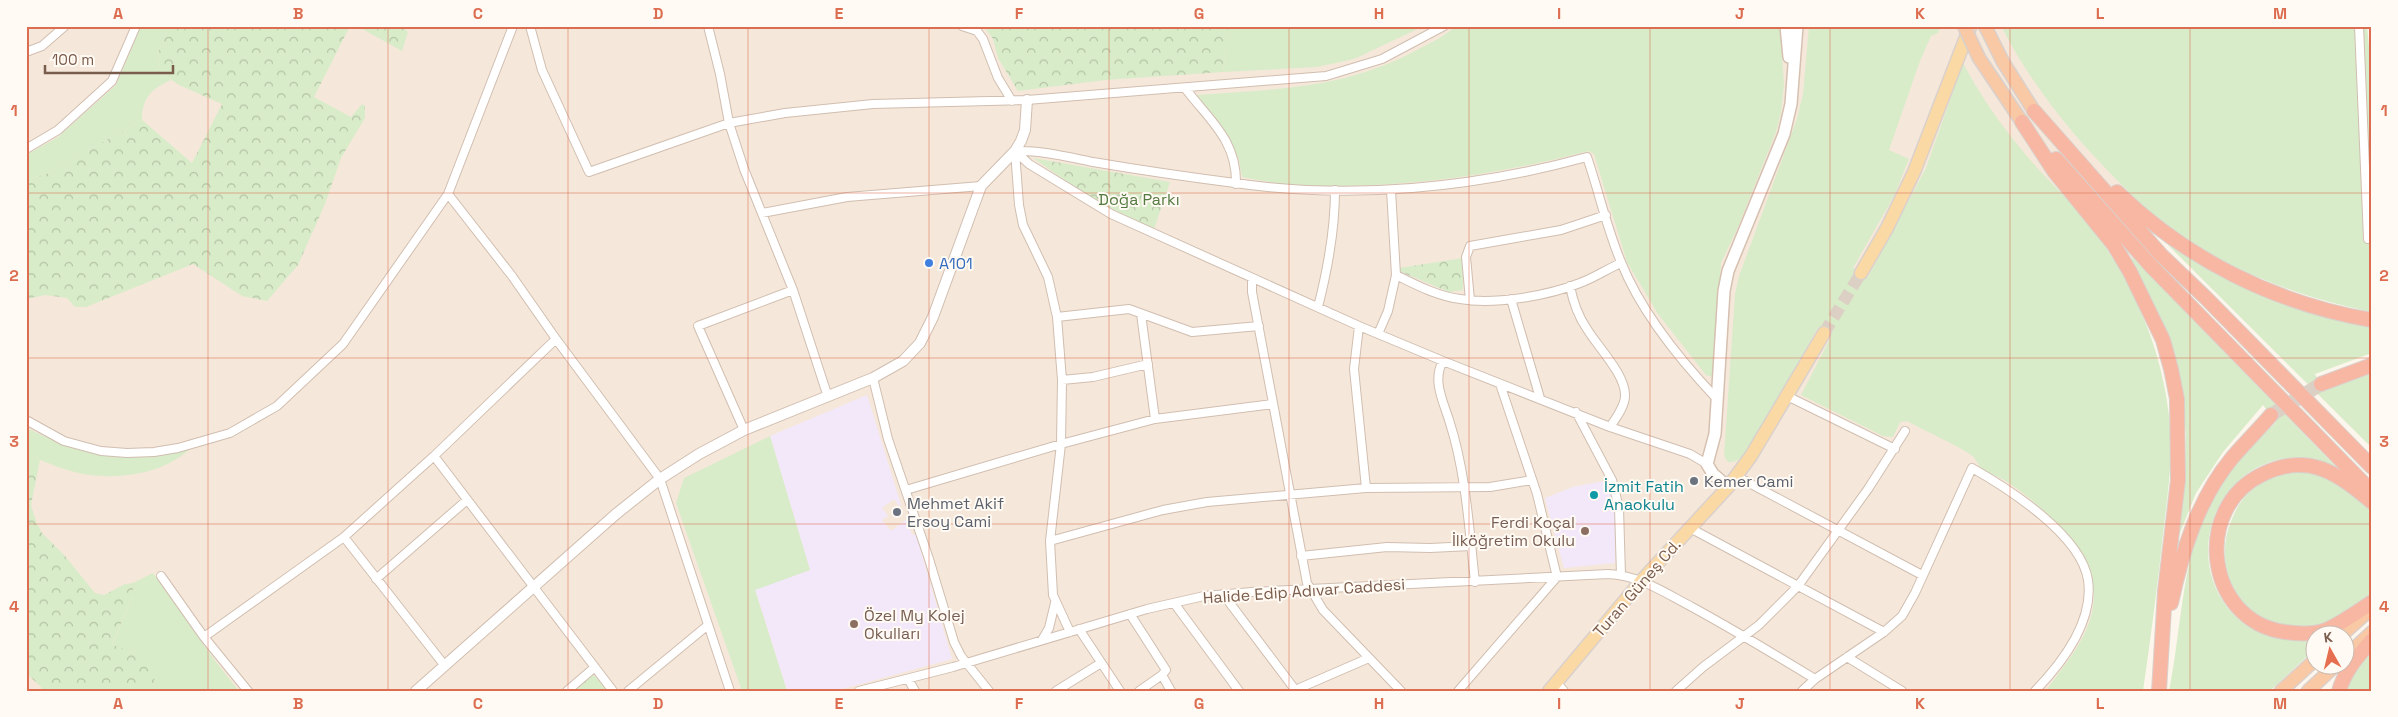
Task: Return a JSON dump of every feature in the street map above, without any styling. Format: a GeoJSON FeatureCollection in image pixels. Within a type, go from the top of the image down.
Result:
{"type":"FeatureCollection","features":[{"type":"Feature","properties":{"kind":"highway"},"geometry":{"type":"LineString","coordinates":[[1964,26],[1979,58],[2054,171],[2114,245],[2130,272],[2163,340],[2177,399],[2178,472],[2165,590],[2159,691]]}},
{"type":"Feature","properties":{"kind":"highway"},"geometry":{"type":"LineString","coordinates":[[1987,30],[2019,89],[2034,111],[2161,255],[2372,467]]}},
{"type":"Feature","properties":{"kind":"highway"},"geometry":{"type":"LineString","coordinates":[[2034,111],[2136,211],[2172,239],[2248,283],[2287,297],[2369,320]]}},
{"type":"Feature","properties":{"kind":"highway"},"geometry":{"type":"LineString","coordinates":[[2022,122],[2152,267],[2284,399],[2372,492]]}},
{"type":"Feature","properties":{"kind":"highway"},"geometry":{"type":"LineString","coordinates":[[2321,384],[2372,365]]}},
{"type":"Feature","properties":{"kind":"highway"},"geometry":{"type":"LineString","coordinates":[[2163,643],[2178,571],[2197,516],[2231,460],[2271,416]]}},
{"type":"Feature","properties":{"kind":"highway"},"geometry":{"type":"LineString","coordinates":[[2372,502],[2333,472],[2314,466],[2294,465],[2273,469],[2251,479],[2235,494],[2224,512],[2218,529],[2215,548],[2220,579],[2228,598],[2249,618],[2279,632],[2311,633],[2325,630],[2372,602]]}},
{"type":"Feature","properties":{"kind":"highway"},"geometry":{"type":"LineString","coordinates":[[2354,624],[2372,608]]}},
{"type":"Feature","properties":{"kind":"highway"},"geometry":{"type":"LineString","coordinates":[[2356,647],[2372,632]]}},
{"type":"Feature","properties":{"kind":"highway"},"geometry":{"type":"LineString","coordinates":[[2338,691],[2342,678],[2372,640]]}},
{"type":"Feature","properties":{"kind":"highway"},"geometry":{"type":"LineString","coordinates":[[2281,691],[2306,668]]}},
{"type":"Feature","properties":{"kind":"highway"},"geometry":{"type":"LineString","coordinates":[[2308,691],[2326,674]]}},
{"type":"Feature","properties":{"kind":"main road"},"geometry":{"type":"LineString","coordinates":[[1786,26],[1792,81]]}},
{"type":"Feature","properties":{"kind":"main road"},"geometry":{"type":"LineString","coordinates":[[1732,481],[1713,474],[1708,464],[1715,434],[1724,291],[1728,271],[1784,134],[1790,104],[1797,26]]}},
{"type":"Feature","properties":{"kind":"main road"},"geometry":{"type":"LineString","coordinates":[[1860,273],[1887,228],[1914,172],[1970,26]]}},
{"type":"Feature","properties":{"kind":"main road","name":"Turan Güneş Cd."},"geometry":{"type":"LineString","coordinates":[[1556,688],[1642,580],[1732,481],[1751,456],[1824,333]]}},
{"type":"Feature","properties":{"kind":"street"},"geometry":{"type":"LineString","coordinates":[[26,52],[42,46],[65,26]]}},
{"type":"Feature","properties":{"kind":"street"},"geometry":{"type":"LineString","coordinates":[[26,149],[58,130],[112,81],[136,26]]}},
{"type":"Feature","properties":{"kind":"street"},"geometry":{"type":"LineString","coordinates":[[26,420],[64,441],[102,451],[127,453],[154,452],[230,433],[277,406],[304,383],[343,344],[448,194],[513,26]]}},
{"type":"Feature","properties":{"kind":"street"},"geometry":{"type":"LineString","coordinates":[[530,26],[542,70],[589,172],[729,123],[785,114],[873,104],[1027,100],[1326,76],[1382,59],[1444,26]]}},
{"type":"Feature","properties":{"kind":"street"},"geometry":{"type":"LineString","coordinates":[[708,26],[720,74],[729,123],[744,169],[793,290],[828,397]]}},
{"type":"Feature","properties":{"kind":"street"},"geometry":{"type":"LineString","coordinates":[[962,26],[976,31],[983,39],[998,78],[1012,100]]}},
{"type":"Feature","properties":{"kind":"street"},"geometry":{"type":"LineString","coordinates":[[2359,26],[2368,239]]}},
{"type":"Feature","properties":{"kind":"street"},"geometry":{"type":"LineString","coordinates":[[1185,88],[1230,146],[1235,160],[1236,184]]}},
{"type":"Feature","properties":{"kind":"street"},"geometry":{"type":"LineString","coordinates":[[416,691],[626,505],[660,480],[699,454],[744,430],[873,378],[903,361],[920,343],[935,310],[981,186],[1015,151],[1025,130],[1027,100]]}},
{"type":"Feature","properties":{"kind":"street"},"geometry":{"type":"LineString","coordinates":[[1015,151],[1037,152],[1275,189],[1335,190],[1391,190],[1522,174],[1587,157],[1621,263],[1639,299],[1669,341],[1717,398]]}},
{"type":"Feature","properties":{"kind":"street"},"geometry":{"type":"LineString","coordinates":[[1015,151],[1036,168],[1111,214],[1252,278],[1443,361],[1610,427],[1690,454],[1708,464]]}},
{"type":"Feature","properties":{"kind":"street"},"geometry":{"type":"LineString","coordinates":[[1015,151],[1019,205],[1024,225],[1048,278],[1056,317],[1062,380],[1061,444],[1050,541],[1052,586],[1055,601],[1070,632]]}},
{"type":"Feature","properties":{"kind":"street"},"geometry":{"type":"LineString","coordinates":[[762,213],[847,197],[981,186]]}},
{"type":"Feature","properties":{"kind":"street"},"geometry":{"type":"LineString","coordinates":[[1318,307],[1330,262],[1334,232],[1335,190]]}},
{"type":"Feature","properties":{"kind":"street"},"geometry":{"type":"LineString","coordinates":[[1378,334],[1388,311],[1396,275],[1391,190]]}},
{"type":"Feature","properties":{"kind":"street"},"geometry":{"type":"LineString","coordinates":[[448,194],[512,276],[660,480],[730,691]]}},
{"type":"Feature","properties":{"kind":"street"},"geometry":{"type":"LineString","coordinates":[[1470,300],[1466,257],[1467,249],[1470,246],[1561,230],[1606,215]]}},
{"type":"Feature","properties":{"kind":"street"},"geometry":{"type":"LineString","coordinates":[[1396,275],[1442,295],[1470,300],[1511,298],[1570,286],[1621,263]]}},
{"type":"Feature","properties":{"kind":"street"},"geometry":{"type":"LineString","coordinates":[[1252,278],[1252,292],[1289,495],[1309,589],[1323,610],[1400,691]]}},
{"type":"Feature","properties":{"kind":"street"},"geometry":{"type":"LineString","coordinates":[[1570,286],[1577,312],[1625,388],[1626,397],[1610,427]]}},
{"type":"Feature","properties":{"kind":"street"},"geometry":{"type":"LineString","coordinates":[[744,430],[698,326],[793,290]]}},
{"type":"Feature","properties":{"kind":"street"},"geometry":{"type":"LineString","coordinates":[[1511,298],[1540,398]]}},
{"type":"Feature","properties":{"kind":"street"},"geometry":{"type":"LineString","coordinates":[[1056,317],[1129,309],[1192,332],[1259,326]]}},
{"type":"Feature","properties":{"kind":"street"},"geometry":{"type":"LineString","coordinates":[[1141,314],[1156,419]]}},
{"type":"Feature","properties":{"kind":"street"},"geometry":{"type":"LineString","coordinates":[[1359,326],[1354,369],[1366,488]]}},
{"type":"Feature","properties":{"kind":"street"},"geometry":{"type":"LineString","coordinates":[[204,637],[344,537],[434,456],[556,339]]}},
{"type":"Feature","properties":{"kind":"street"},"geometry":{"type":"LineString","coordinates":[[1443,361],[1438,380],[1456,439],[1475,582]]}},
{"type":"Feature","properties":{"kind":"street"},"geometry":{"type":"LineString","coordinates":[[1062,380],[1093,377],[1148,364]]}},
{"type":"Feature","properties":{"kind":"street"},"geometry":{"type":"LineString","coordinates":[[873,378],[882,416],[954,642],[967,663],[989,691]]}},
{"type":"Feature","properties":{"kind":"street"},"geometry":{"type":"LineString","coordinates":[[1458,691],[1557,577],[1532,480],[1500,384]]}},
{"type":"Feature","properties":{"kind":"street"},"geometry":{"type":"LineString","coordinates":[[1787,396],[1895,449]]}},
{"type":"Feature","properties":{"kind":"street"},"geometry":{"type":"LineString","coordinates":[[906,490],[1061,444],[1156,419],[1273,404]]}},
{"type":"Feature","properties":{"kind":"street"},"geometry":{"type":"LineString","coordinates":[[1576,412],[1612,480],[1619,508],[1620,574]]}},
{"type":"Feature","properties":{"kind":"street"},"geometry":{"type":"LineString","coordinates":[[1676,691],[1703,667],[1745,636],[1798,586],[1895,449],[1905,431]]}},
{"type":"Feature","properties":{"kind":"street"},"geometry":{"type":"LineString","coordinates":[[434,456],[613,691]]}},
{"type":"Feature","properties":{"kind":"street"},"geometry":{"type":"LineString","coordinates":[[1802,691],[1815,679],[1884,632],[1902,616],[1972,468],[2008,488],[2054,528],[2080,562],[2088,579],[2088,600],[2083,624],[2069,648],[2035,691]]}},
{"type":"Feature","properties":{"kind":"street"},"geometry":{"type":"LineString","coordinates":[[1050,541],[1194,504],[1366,488],[1464,488],[1514,484],[1532,480]]}},
{"type":"Feature","properties":{"kind":"street"},"geometry":{"type":"LineString","coordinates":[[1732,481],[1839,529],[1922,575]]}},
{"type":"Feature","properties":{"kind":"street"},"geometry":{"type":"LineString","coordinates":[[376,579],[466,500]]}},
{"type":"Feature","properties":{"kind":"street"},"geometry":{"type":"LineString","coordinates":[[1690,528],[1884,632]]}},
{"type":"Feature","properties":{"kind":"street"},"geometry":{"type":"LineString","coordinates":[[344,537],[445,666]]}},
{"type":"Feature","properties":{"kind":"street"},"geometry":{"type":"LineString","coordinates":[[1301,556],[1386,547],[1430,548],[1471,546]]}},
{"type":"Feature","properties":{"kind":"street","name":"Halide Edip Adıvar Caddesi"},"geometry":{"type":"LineString","coordinates":[[861,690],[967,663],[1130,614],[1174,603],[1223,594],[1620,574],[1642,580],[1745,636],[1815,679]]}},
{"type":"Feature","properties":{"kind":"street"},"geometry":{"type":"LineString","coordinates":[[161,576],[204,637],[248,691]]}},
{"type":"Feature","properties":{"kind":"street"},"geometry":{"type":"LineString","coordinates":[[1223,594],[1296,690],[1369,658]]}},
{"type":"Feature","properties":{"kind":"street"},"geometry":{"type":"LineString","coordinates":[[1042,640],[1049,628],[1055,601]]}},
{"type":"Feature","properties":{"kind":"street"},"geometry":{"type":"LineString","coordinates":[[1174,603],[1239,691]]}},
{"type":"Feature","properties":{"kind":"street"},"geometry":{"type":"LineString","coordinates":[[1130,614],[1166,670],[1139,691]]}},
{"type":"Feature","properties":{"kind":"street"},"geometry":{"type":"LineString","coordinates":[[628,691],[708,625]]}},
{"type":"Feature","properties":{"kind":"street"},"geometry":{"type":"LineString","coordinates":[[1079,629],[1120,691]]}},
{"type":"Feature","properties":{"kind":"street"},"geometry":{"type":"LineString","coordinates":[[1847,657],[1902,691]]}},
{"type":"Feature","properties":{"kind":"street"},"geometry":{"type":"LineString","coordinates":[[1056,691],[1101,663]]}},
{"type":"Feature","properties":{"kind":"street"},"geometry":{"type":"LineString","coordinates":[[567,691],[595,667]]}},
{"type":"Feature","properties":{"kind":"street"},"geometry":{"type":"LineString","coordinates":[[1162,675],[1171,691]]}},
{"type":"Feature","properties":{"kind":"street"},"geometry":{"type":"LineString","coordinates":[[908,679],[915,691]]}},
{"type":"Feature","properties":{"kind":"shaded area"},"geometry":{"type":"Polygon","coordinates":[[[26,26],[2260,26],[2111,310],[2114,691],[26,691],[26,26]]]}},
{"type":"Feature","properties":{"kind":"shaded area"},"geometry":{"type":"Polygon","coordinates":[[[867,395],[901,505],[899,506],[894,499],[882,508],[888,516],[882,520],[891,531],[907,519],[912,535],[916,534],[952,659],[835,691],[787,691],[755,589],[810,570],[770,436],[867,395]]]}},
{"type":"Feature","properties":{"kind":"shaded area","name":"Ferdi Koçal İlköğretim Okulu"},"geometry":{"type":"Polygon","coordinates":[[[1609,480],[1616,513],[1615,563],[1564,568],[1545,498],[1573,487],[1609,480]]]}},
{"type":"Feature","properties":{"kind":"green space"},"geometry":{"type":"Polygon","coordinates":[[[141,26],[169,26],[159,51],[158,71],[171,80],[158,87],[149,95],[142,112],[142,120],[44,175],[26,179],[26,155],[58,137],[116,85],[141,26]]]}},
{"type":"Feature","properties":{"kind":"green space"},"geometry":{"type":"Polygon","coordinates":[[[169,26],[350,26],[314,97],[351,117],[362,104],[365,106],[365,118],[341,158],[325,204],[298,265],[267,301],[242,296],[193,264],[86,307],[75,307],[67,298],[45,295],[26,299],[26,179],[44,175],[142,120],[192,163],[222,104],[179,85],[158,71],[159,51],[169,26]]]}},
{"type":"Feature","properties":{"kind":"green space"},"geometry":{"type":"Polygon","coordinates":[[[357,26],[402,26],[408,32],[402,51],[357,26]]]}},
{"type":"Feature","properties":{"kind":"green space"},"geometry":{"type":"Polygon","coordinates":[[[984,26],[1228,26],[1223,72],[1106,80],[1018,91],[998,58],[993,39],[984,26]]]}},
{"type":"Feature","properties":{"kind":"green space"},"geometry":{"type":"Polygon","coordinates":[[[1228,26],[1424,26],[1354,59],[1317,67],[1223,72],[1228,26]]]}},
{"type":"Feature","properties":{"kind":"green space"},"geometry":{"type":"Polygon","coordinates":[[[1456,26],[1780,26],[1784,85],[1781,112],[1776,132],[1738,227],[1721,263],[1713,377],[1706,375],[1658,314],[1627,262],[1594,154],[1588,151],[1516,168],[1406,183],[1332,186],[1275,183],[1242,177],[1239,160],[1228,135],[1197,95],[1283,88],[1337,80],[1390,63],[1437,39],[1456,26]]]}},
{"type":"Feature","properties":{"kind":"green space"},"geometry":{"type":"Polygon","coordinates":[[[1809,26],[1940,26],[1938,33],[1931,36],[1920,61],[1889,150],[1909,159],[1894,196],[1853,268],[1868,277],[1926,168],[1963,63],[1986,102],[2012,139],[2088,223],[2104,245],[2131,290],[2142,314],[2159,364],[2169,416],[2171,443],[2167,499],[2143,691],[2046,691],[2084,635],[2092,610],[2094,597],[2092,580],[2075,546],[2033,501],[2004,480],[1983,470],[1973,456],[1956,446],[1907,421],[1900,422],[1893,437],[1883,436],[1801,395],[1831,337],[1817,329],[1752,445],[1736,461],[1728,462],[1724,456],[1735,294],[1739,276],[1797,119],[1803,94],[1809,26]]]}},
{"type":"Feature","properties":{"kind":"green space"},"geometry":{"type":"Polygon","coordinates":[[[2001,26],[2367,26],[2372,78],[2372,312],[2300,293],[2254,276],[2209,254],[2170,230],[2104,167],[2071,130],[2026,70],[2001,26]]]}},
{"type":"Feature","properties":{"kind":"green space","name":"Doğa Parkı"},"geometry":{"type":"Polygon","coordinates":[[[1033,158],[1170,182],[1154,229],[1091,197],[1033,158]]]}},
{"type":"Feature","properties":{"kind":"green space"},"geometry":{"type":"Polygon","coordinates":[[[2170,244],[2240,286],[2278,301],[2372,328],[2372,353],[2315,374],[2324,390],[2372,371],[2372,448],[2168,245],[2170,244]]]}},
{"type":"Feature","properties":{"kind":"green space"},"geometry":{"type":"Polygon","coordinates":[[[1463,258],[1463,290],[1449,292],[1399,271],[1399,268],[1463,258]]]}},
{"type":"Feature","properties":{"kind":"green space"},"geometry":{"type":"Polygon","coordinates":[[[2133,258],[2336,467],[2306,458],[2288,458],[2263,465],[2242,477],[2226,495],[2215,515],[2209,538],[2209,562],[2215,585],[2227,607],[2235,616],[2255,631],[2291,640],[2306,639],[2306,657],[2270,691],[2169,691],[2188,570],[2201,523],[2217,490],[2225,479],[2240,459],[2276,422],[2263,405],[2223,452],[2196,493],[2178,538],[2185,469],[2186,433],[2182,401],[2161,321],[2130,260],[2133,258]]]}},
{"type":"Feature","properties":{"kind":"green space"},"geometry":{"type":"Polygon","coordinates":[[[26,427],[78,449],[109,456],[157,456],[190,449],[180,457],[156,469],[115,476],[81,474],[26,454],[26,427]]]}},
{"type":"Feature","properties":{"kind":"green space"},"geometry":{"type":"Polygon","coordinates":[[[770,436],[810,570],[755,590],[787,691],[742,691],[676,503],[684,478],[770,436]]]}},
{"type":"Feature","properties":{"kind":"green space"},"geometry":{"type":"Polygon","coordinates":[[[26,454],[40,460],[31,505],[42,533],[65,556],[95,593],[104,595],[125,584],[133,583],[133,595],[112,645],[138,654],[151,665],[154,672],[154,680],[151,691],[42,691],[41,687],[26,673],[26,454]]]}},
{"type":"Feature","properties":{"kind":"green space"},"geometry":{"type":"Polygon","coordinates":[[[2304,471],[2339,483],[2372,511],[2372,592],[2352,609],[2337,618],[2321,624],[2306,624],[2306,628],[2292,628],[2280,625],[2264,619],[2250,609],[2239,597],[2231,583],[2226,568],[2227,535],[2232,519],[2240,504],[2255,487],[2270,479],[2304,471]]]}},
{"type":"Feature","properties":{"kind":"green space"},"geometry":{"type":"Polygon","coordinates":[[[153,573],[216,662],[239,691],[151,691],[154,672],[145,659],[130,651],[112,646],[133,595],[133,583],[153,573]]]}},
{"type":"Feature","properties":{"kind":"green space"},"geometry":{"type":"Polygon","coordinates":[[[2372,648],[2372,691],[2344,691],[2351,674],[2356,674],[2356,666],[2372,648]]]}},
{"type":"Feature","properties":{"kind":"green space"},"geometry":{"type":"Polygon","coordinates":[[[590,675],[595,676],[607,691],[573,691],[590,675]]]}},
{"type":"Feature","properties":{"kind":"tunnel"},"geometry":{"type":"LineString","coordinates":[[1824,333],[1861,273]]}},
{"type":"Feature","properties":{"kind":"tunnel"},"geometry":{"type":"LineString","coordinates":[[2271,415],[2321,384]]}},
{"type":"Feature","properties":{"kind":"place","name":"A101"},"geometry":{"type":"Point","coordinates":[929,263]}},
{"type":"Feature","properties":{"kind":"place","name":"Kemer Cami"},"geometry":{"type":"Point","coordinates":[1694,481]}},
{"type":"Feature","properties":{"kind":"place","name":"İzmit Fatih Anaokulu"},"geometry":{"type":"Point","coordinates":[1594,495]}},
{"type":"Feature","properties":{"kind":"place","name":"Mehmet Akif Ersoy Cami"},"geometry":{"type":"Point","coordinates":[897,512]}},
{"type":"Feature","properties":{"kind":"place","name":"Ferdi Koçal İlköğretim Okulu"},"geometry":{"type":"Point","coordinates":[1585,531]}},
{"type":"Feature","properties":{"kind":"place","name":"Özel My Kolej Okulları"},"geometry":{"type":"Point","coordinates":[854,624]}}]}
